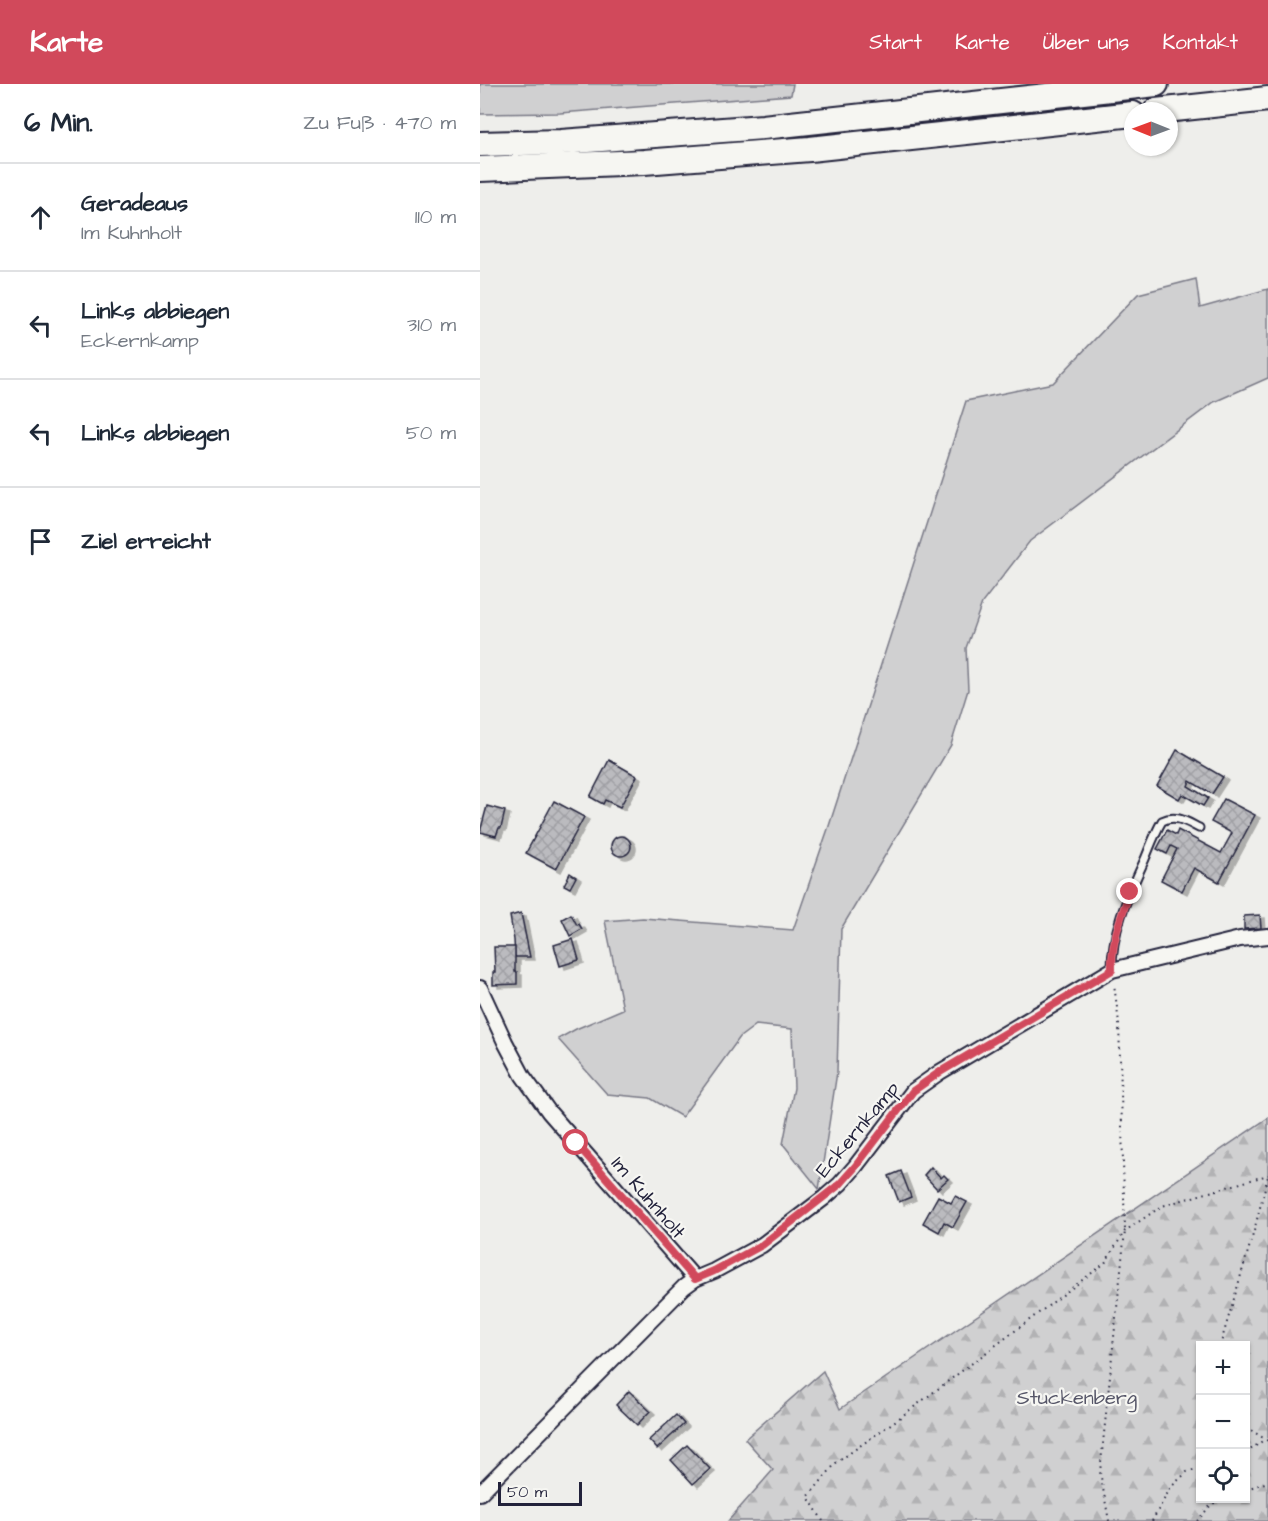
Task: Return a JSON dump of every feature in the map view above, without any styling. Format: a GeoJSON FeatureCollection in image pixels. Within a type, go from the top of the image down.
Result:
{"type":"FeatureCollection","features":[{"type":"Feature","properties":{"kind":"highway"},"geometry":{"type":"LineString","coordinates":[[480,144],[561,142],[763,127],[1156,84]]}},
{"type":"Feature","properties":{"kind":"highway"},"geometry":{"type":"LineString","coordinates":[[1178,109],[1268,99]]}},
{"type":"Feature","properties":{"kind":"highway"},"geometry":{"type":"LineString","coordinates":[[480,169],[644,162],[810,149],[1124,115]]}},
{"type":"Feature","properties":{"kind":"street","name":"Eckernkamp"},"geometry":{"type":"LineString","coordinates":[[480,1493],[684,1287],[695,1279],[762,1245],[840,1184],[913,1091],[940,1072],[1112,970],[1240,939],[1268,936]]}},
{"type":"Feature","properties":{"kind":"street","name":"Im Kuhnholt"},"geometry":{"type":"LineString","coordinates":[[480,988],[523,1076],[549,1112],[695,1279]]}},
{"type":"Feature","properties":{"kind":"lane"},"geometry":{"type":"LineString","coordinates":[[1112,970],[1113,950],[1121,917],[1162,821],[1178,818],[1199,828]]}},
{"type":"Feature","properties":{"kind":"path"},"geometry":{"type":"LineString","coordinates":[[1109,1521],[1100,1472],[1125,1231],[1119,1023],[1112,970]]}},
{"type":"Feature","properties":{"kind":"path"},"geometry":{"type":"LineString","coordinates":[[823,1521],[808,1497],[836,1463],[1105,1263],[1125,1231],[1162,1206],[1268,1176]]}},
{"type":"Feature","properties":{"kind":"path"},"geometry":{"type":"LineString","coordinates":[[1221,1341],[1268,1176]]}},
{"type":"Feature","properties":{"kind":"path"},"geometry":{"type":"LineString","coordinates":[[1250,1429],[1267,1440],[1250,1450]]}},
{"type":"Feature","properties":{"kind":"path"},"geometry":{"type":"LineString","coordinates":[[1152,1521],[1171,1487],[1187,1472],[1196,1469]]}},
{"type":"Feature","properties":{"kind":"path"},"geometry":{"type":"LineString","coordinates":[[1250,1487],[1268,1482]]}},
{"type":"Feature","properties":{"kind":"path"},"geometry":{"type":"LineString","coordinates":[[1197,1521],[1214,1503]]}},
{"type":"Feature","properties":{"kind":"green space"},"geometry":{"type":"Polygon","coordinates":[[[480,84],[793,84],[791,95],[560,113],[480,114],[480,84]]]}},
{"type":"Feature","properties":{"kind":"green space"},"geometry":{"type":"Polygon","coordinates":[[[1196,279],[1200,308],[1268,289],[1268,378],[1214,402],[1030,541],[982,603],[966,648],[968,690],[951,745],[841,929],[837,1072],[819,1189],[783,1144],[794,1088],[792,1029],[756,1025],[740,1037],[682,1117],[650,1098],[607,1094],[558,1039],[623,1009],[605,921],[643,918],[793,930],[829,826],[966,401],[1053,383],[1138,294],[1196,279]]]}},
{"type":"Feature","properties":{"kind":"green space","name":"Stuckenberg"},"geometry":{"type":"Polygon","coordinates":[[[1268,1118],[1268,1521],[728,1521],[773,1470],[745,1439],[823,1371],[840,1409],[1268,1118]]]}},
{"type":"Feature","properties":{"kind":"building"},"geometry":{"type":"Polygon","coordinates":[[[1177,750],[1223,777],[1212,794],[1190,781],[1188,786],[1208,798],[1203,806],[1182,794],[1179,799],[1157,786],[1177,750]]]}},
{"type":"Feature","properties":{"kind":"building"},"geometry":{"type":"Polygon","coordinates":[[[609,760],[637,776],[620,807],[605,800],[603,804],[590,797],[609,760]]]}},
{"type":"Feature","properties":{"kind":"building"},"geometry":{"type":"Polygon","coordinates":[[[1224,799],[1255,815],[1219,882],[1194,868],[1182,891],[1161,880],[1177,849],[1171,846],[1167,854],[1157,849],[1167,830],[1176,835],[1178,830],[1221,853],[1232,833],[1211,822],[1224,799]]]}},
{"type":"Feature","properties":{"kind":"building"},"geometry":{"type":"Polygon","coordinates":[[[554,801],[584,817],[556,869],[526,853],[554,801]]]}},
{"type":"Feature","properties":{"kind":"building"},"geometry":{"type":"Polygon","coordinates":[[[487,806],[505,811],[501,828],[496,836],[480,832],[487,806]]]}},
{"type":"Feature","properties":{"kind":"building"},"geometry":{"type":"Polygon","coordinates":[[[621,836],[628,839],[631,846],[628,853],[621,856],[614,853],[611,846],[614,839],[621,836]]]}},
{"type":"Feature","properties":{"kind":"building"},"geometry":{"type":"Polygon","coordinates":[[[570,873],[576,877],[570,888],[564,885],[570,873]]]}},
{"type":"Feature","properties":{"kind":"building"},"geometry":{"type":"Polygon","coordinates":[[[521,913],[530,957],[515,957],[510,916],[521,913]]]}},
{"type":"Feature","properties":{"kind":"building"},"geometry":{"type":"Polygon","coordinates":[[[571,914],[582,929],[570,936],[562,919],[571,914]]]}},
{"type":"Feature","properties":{"kind":"building"},"geometry":{"type":"Polygon","coordinates":[[[1260,915],[1261,928],[1244,929],[1244,916],[1260,915]]]}},
{"type":"Feature","properties":{"kind":"building"},"geometry":{"type":"Polygon","coordinates":[[[573,939],[579,960],[560,966],[554,945],[573,939]]]}},
{"type":"Feature","properties":{"kind":"building"},"geometry":{"type":"Polygon","coordinates":[[[494,947],[515,947],[517,984],[493,985],[494,947]]]}},
{"type":"Feature","properties":{"kind":"building"},"geometry":{"type":"Polygon","coordinates":[[[931,1167],[941,1178],[944,1175],[948,1179],[937,1189],[924,1175],[931,1167]]]}},
{"type":"Feature","properties":{"kind":"building"},"geometry":{"type":"Polygon","coordinates":[[[901,1171],[911,1197],[899,1202],[889,1176],[901,1171]]]}},
{"type":"Feature","properties":{"kind":"building"},"geometry":{"type":"Polygon","coordinates":[[[938,1196],[951,1203],[955,1196],[967,1202],[953,1227],[944,1222],[939,1232],[923,1223],[938,1196]]]}},
{"type":"Feature","properties":{"kind":"building"},"geometry":{"type":"Polygon","coordinates":[[[629,1391],[650,1411],[637,1425],[616,1405],[629,1391]]]}},
{"type":"Feature","properties":{"kind":"building"},"geometry":{"type":"Polygon","coordinates":[[[676,1415],[684,1424],[657,1449],[649,1440],[676,1415]]]}},
{"type":"Feature","properties":{"kind":"building"},"geometry":{"type":"Polygon","coordinates":[[[687,1445],[710,1469],[693,1484],[671,1460],[687,1445]]]}},
{"type":"Feature","properties":{"kind":"route"},"geometry":{"type":"LineString","coordinates":[[576,1143],[695,1279],[714,1271],[762,1245],[840,1184],[913,1091],[940,1072],[1112,970],[1116,934],[1130,892]]}}]}
